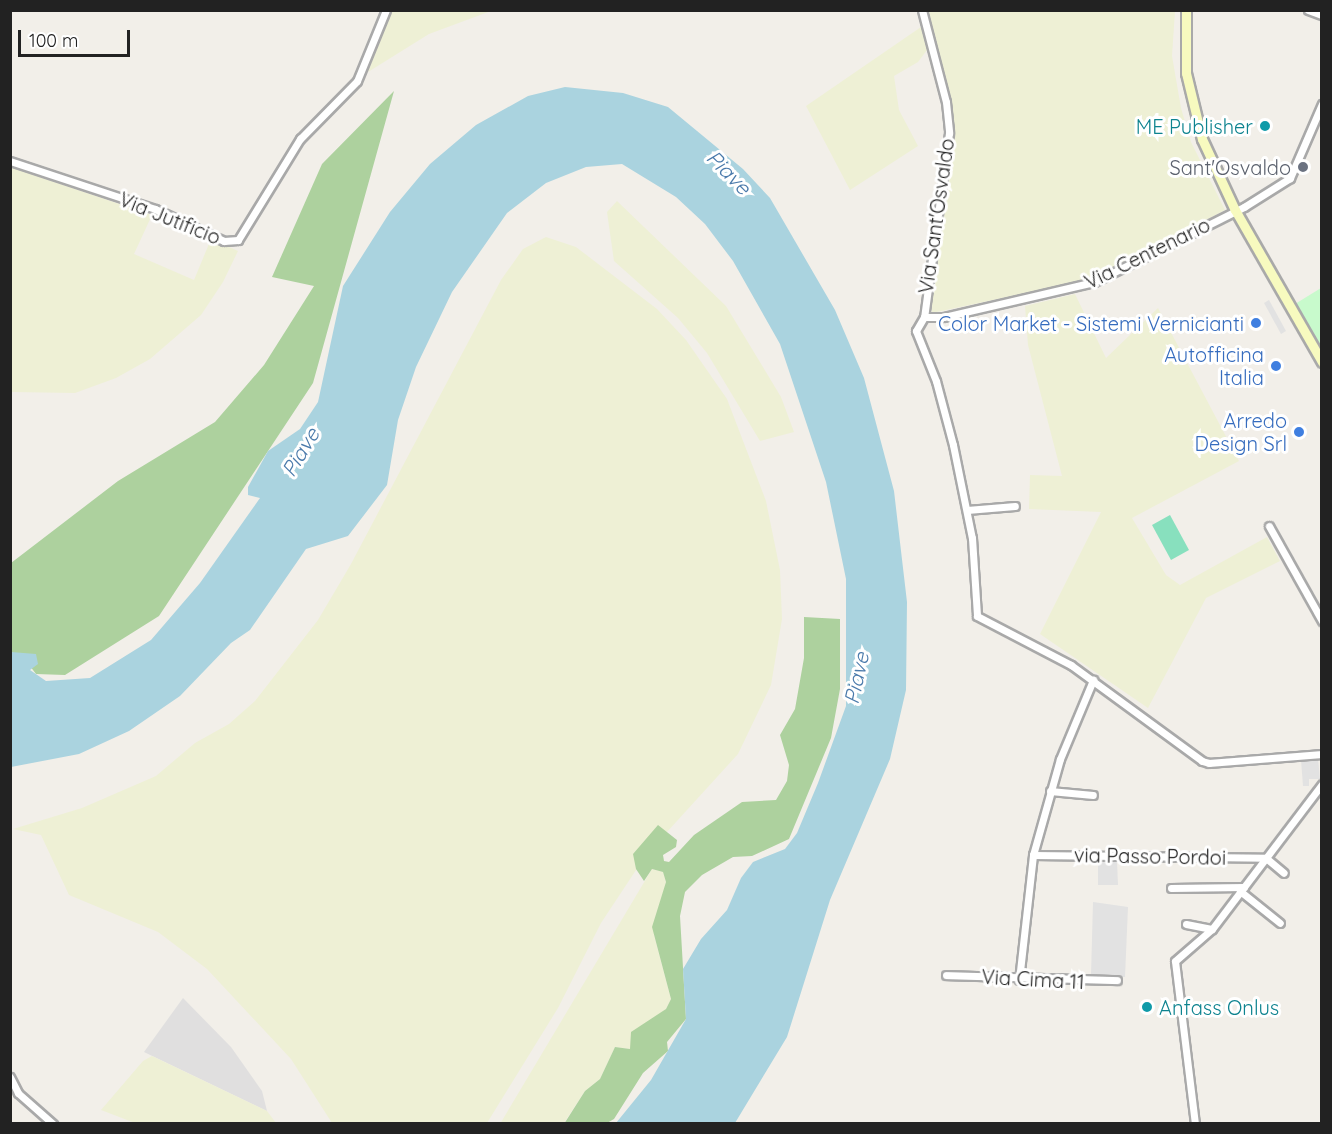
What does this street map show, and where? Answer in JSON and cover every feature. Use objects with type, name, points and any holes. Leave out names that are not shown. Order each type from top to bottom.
[{"type":"main road","points":[[1186,10],[1186,73],[1195,119],[1235,210],[1322,362]]},
{"type":"street","name":"Via Jutificio","points":[[10,161],[154,209],[224,241],[237,240],[300,139],[357,81],[386,10]]},
{"type":"street","name":"Via Sant'Osvaldo","points":[[922,10],[946,102],[949,133],[917,340],[936,381],[967,510],[977,616],[1044,648],[1093,680]]},
{"type":"street","points":[[1308,10],[1322,15]]},
{"type":"street","name":"Via Centenario","points":[[921,320],[966,312],[1094,282],[1235,210],[1290,178],[1322,104]]},
{"type":"street","points":[[967,510],[1016,506]]},
{"type":"street","points":[[1269,526],[1322,621]]},
{"type":"street","points":[[1019,980],[1033,855],[1050,791],[1093,680],[1209,763],[1322,754]]},
{"type":"street","points":[[1195,1124],[1175,961],[1212,929],[1322,784]]},
{"type":"street","points":[[1050,791],[1094,795]]},
{"type":"street","name":"via Passo Pordoi","points":[[1033,855],[1266,858]]},
{"type":"street","points":[[1266,858],[1284,873]]},
{"type":"street","points":[[1171,888],[1242,889],[1280,922]]},
{"type":"street","points":[[1186,924],[1212,929]]},
{"type":"street","name":"Via Cima 11","points":[[945,975],[1019,980],[1118,980]]},
{"type":"street","points":[[10,1077],[18,1093],[53,1124]]},
{"type":"shaded area","points":[[1269,300],[1286,331],[1281,334],[1264,303]]},
{"type":"shaded area","points":[[1318,758],[1320,779],[1309,779],[1309,786],[1303,786],[1301,760]]},
{"type":"shaded area","points":[[1098,861],[1117,861],[1118,885],[1098,885]]},
{"type":"shaded area","points":[[1093,902],[1128,907],[1125,977],[1091,975]]},
{"type":"shaded area","points":[[183,998],[231,1047],[262,1091],[267,1111],[144,1052]]},
{"type":"green space","points":[[391,10],[491,11],[429,34],[368,72]]},
{"type":"green space","points":[[926,11],[1175,11],[1172,56],[1181,108],[1191,142],[1225,210],[1092,279],[932,313],[929,298],[953,151],[954,119]]},
{"type":"green space","points":[[921,27],[927,50],[918,62],[894,76],[899,110],[918,146],[850,190],[806,106]]},
{"type":"green space","points":[[394,91],[313,383],[159,616],[65,675],[36,674],[24,658],[11,652],[11,563],[118,481],[215,422],[264,365],[314,286],[272,277],[322,164]]},
{"type":"green space","points":[[10,167],[152,215],[134,254],[194,280],[211,239],[238,251],[223,282],[201,315],[150,359],[116,378],[75,393],[11,392]]},
{"type":"green space","points":[[617,201],[726,306],[781,397],[794,432],[760,441],[707,353],[678,318],[614,261],[607,212]]},
{"type":"green space","points":[[546,237],[576,247],[657,309],[686,340],[727,399],[766,501],[780,570],[782,619],[771,685],[738,754],[646,855],[601,923],[558,1008],[487,1123],[332,1123],[291,1059],[207,969],[158,932],[69,895],[41,835],[13,829],[82,808],[156,776],[195,743],[229,724],[255,701],[318,620],[351,564],[501,280],[523,249]]},
{"type":"green space","points":[[1321,288],[1321,350],[1295,304]]},
{"type":"green space","points":[[1075,294],[1106,358],[1158,308],[1239,461],[1132,518],[1166,575],[1180,585],[1267,537],[1280,561],[1206,598],[1148,708],[1040,634],[1101,512],[1029,509],[1030,475],[1062,476],[1028,345],[1025,306]]},
{"type":"green space","points":[[1170,515],[1189,550],[1171,560],[1152,525]]},
{"type":"green space","points":[[804,617],[840,619],[840,689],[831,738],[789,839],[752,856],[733,857],[702,875],[685,892],[680,916],[686,1019],[667,1042],[668,1051],[643,1073],[614,1119],[607,1123],[564,1124],[585,1091],[600,1079],[615,1047],[630,1049],[631,1032],[666,1009],[671,999],[652,927],[666,882],[663,872],[652,869],[644,881],[636,869],[633,854],[658,825],[677,840],[676,847],[663,855],[664,861],[669,862],[694,835],[742,802],[776,800],[787,781],[789,765],[780,735],[795,709],[804,658]]},
{"type":"green space","points":[[652,869],[663,872],[666,882],[654,935],[671,999],[666,1009],[630,1049],[615,1047],[600,1079],[585,1091],[564,1123],[500,1124]]},
{"type":"green space","points":[[152,1056],[267,1111],[276,1123],[135,1123],[101,1110],[143,1061]]},
{"type":"water","name":"Piave","points":[[565,87],[623,93],[668,107],[743,169],[770,198],[835,310],[864,378],[894,491],[907,602],[906,690],[890,759],[830,900],[787,1037],[735,1123],[616,1123],[651,1080],[686,1019],[683,969],[701,939],[727,910],[741,878],[753,862],[785,849],[797,833],[846,706],[846,579],[826,482],[780,344],[733,261],[705,224],[676,197],[622,164],[586,167],[546,183],[507,213],[452,292],[416,367],[398,420],[387,485],[348,536],[306,549],[250,630],[231,643],[180,696],[129,731],[79,754],[11,767],[11,652],[36,654],[38,664],[30,670],[46,681],[90,678],[151,640],[200,583],[260,498],[248,495],[248,487],[268,451],[300,429],[318,402],[343,286],[390,212],[430,164],[476,125],[528,96]]},
{"type":"place","name":"ME Publisher","points":[[1265,126]]},
{"type":"place","name":"Sant'Osvaldo","points":[[1303,167]]},
{"type":"place","name":"Color Market - Sistemi Vernicianti","points":[[1256,323]]},
{"type":"place","name":"Autofficina Italia","points":[[1276,366]]},
{"type":"place","name":"Arredo Design Srl","points":[[1299,432]]},
{"type":"place","name":"Anfass Onlus","points":[[1147,1007]]}]
